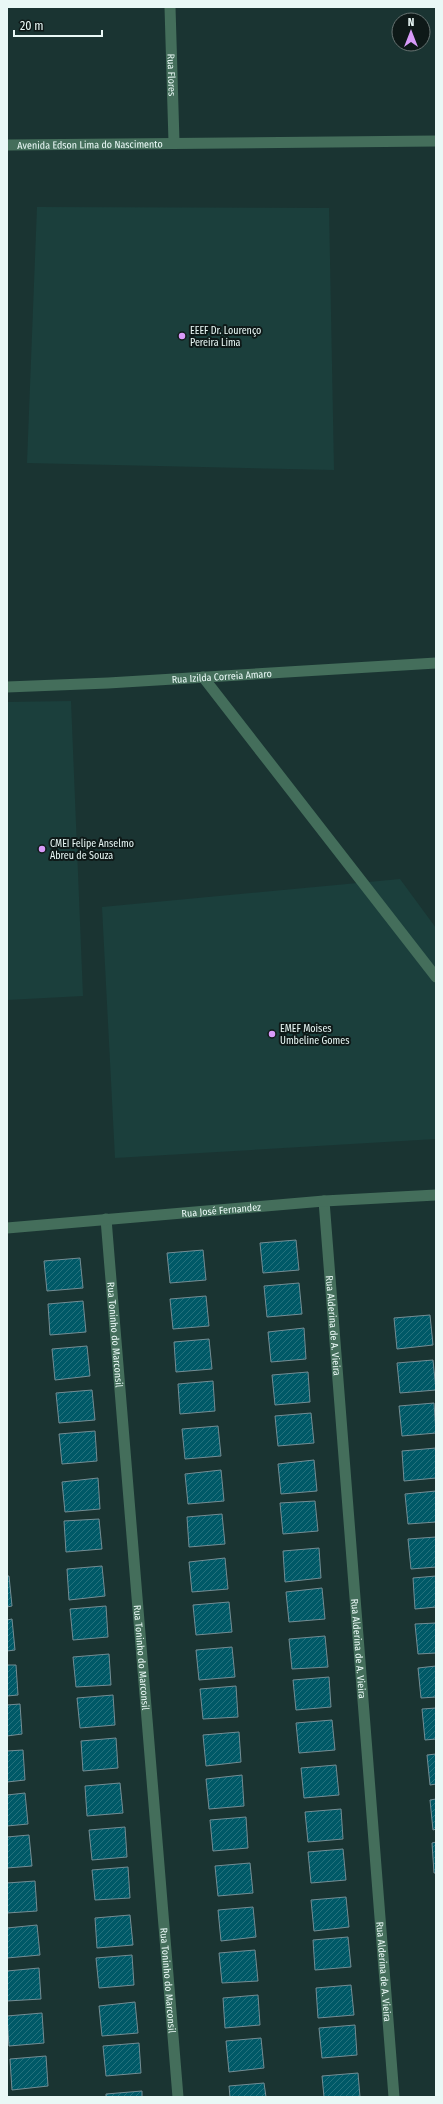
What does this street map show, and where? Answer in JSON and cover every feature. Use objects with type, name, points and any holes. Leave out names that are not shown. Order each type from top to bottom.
[{"type":"street","name":"Rua Flores","points":[[170,7],[174,142]]},
{"type":"street","name":"Avenida Edson Lima do Nascimento","points":[[7,145],[174,142],[436,141]]},
{"type":"street","name":"Rua Izilda Correia Amaro","points":[[7,687],[436,663]]},
{"type":"street","points":[[203,677],[436,977]]},
{"type":"street","name":"Rua José Fernandez","points":[[7,1228],[324,1201],[436,1195]]},
{"type":"street","name":"Rua Alderina de A. Vieira","points":[[324,1201],[394,2097]]},
{"type":"street","name":"Rua Toninho do Marconsil","points":[[106,1219],[178,2097]]},
{"type":"shaded area","name":"EEEF Dr. Lourenço Pereira Lima","points":[[37,207],[329,208],[334,470],[27,463]]},
{"type":"shaded area","name":"CMEI Felipe Anselmo Abreu de Souza","points":[[71,701],[83,996],[7,1000],[7,702]]},
{"type":"shaded area","name":"EMEF Moises Umbeline Gomes","points":[[400,879],[436,928],[436,1139],[115,1158],[102,907]]},
{"type":"building","points":[[296,1240],[299,1270],[263,1273],[260,1243]]},
{"type":"building","points":[[203,1250],[206,1280],[170,1283],[167,1253]]},
{"type":"building","points":[[80,1258],[83,1288],[47,1291],[44,1261]]},
{"type":"building","points":[[299,1283],[302,1314],[267,1317],[264,1286]]},
{"type":"building","points":[[206,1296],[209,1326],[173,1329],[170,1299]]},
{"type":"building","points":[[83,1301],[86,1332],[50,1335],[48,1304]]},
{"type":"building","points":[[430,1315],[433,1345],[397,1349],[394,1318]]},
{"type":"building","points":[[304,1328],[306,1359],[271,1362],[268,1332]]},
{"type":"building","points":[[209,1339],[212,1369],[176,1372],[174,1342]]},
{"type":"building","points":[[87,1346],[90,1376],[55,1380],[52,1349]]},
{"type":"building","points":[[433,1360],[436,1390],[400,1393],[397,1363]]},
{"type":"building","points":[[308,1372],[310,1402],[275,1405],[272,1375]]},
{"type":"building","points":[[213,1381],[215,1411],[180,1414],[178,1384]]},
{"type":"building","points":[[92,1390],[95,1420],[59,1423],[56,1393]]},
{"type":"building","points":[[434,1403],[436,1433],[402,1436],[399,1406]]},
{"type":"building","points":[[311,1413],[314,1443],[278,1446],[275,1416]]},
{"type":"building","points":[[218,1426],[221,1456],[185,1459],[182,1429]]},
{"type":"building","points":[[95,1431],[97,1461],[62,1464],[59,1434]]},
{"type":"building","points":[[436,1448],[436,1478],[404,1481],[402,1451]]},
{"type":"building","points":[[314,1460],[317,1491],[281,1494],[278,1464]]},
{"type":"building","points":[[221,1470],[224,1501],[188,1504],[185,1474]]},
{"type":"building","points":[[98,1478],[100,1509],[65,1512],[62,1482]]},
{"type":"building","points":[[436,1491],[436,1522],[408,1524],[405,1494]]},
{"type":"building","points":[[315,1501],[318,1531],[283,1534],[280,1503]]},
{"type":"building","points":[[222,1514],[225,1544],[189,1547],[187,1517]]},
{"type":"building","points":[[99,1519],[102,1549],[66,1552],[64,1521]]},
{"type":"building","points":[[436,1537],[436,1567],[411,1569],[408,1539]]},
{"type":"building","points":[[319,1548],[321,1578],[285,1582],[283,1551]]},
{"type":"building","points":[[225,1558],[228,1589],[192,1592],[189,1562]]},
{"type":"building","points":[[102,1566],[105,1596],[69,1600],[67,1569]]},
{"type":"building","points":[[7,1576],[9,1576],[12,1606],[7,1607]]},
{"type":"building","points":[[436,1576],[436,1607],[415,1609],[413,1578]]},
{"type":"building","points":[[322,1588],[325,1619],[289,1622],[286,1592]]},
{"type":"building","points":[[229,1602],[232,1632],[196,1635],[193,1605]]},
{"type":"building","points":[[106,1606],[108,1637],[73,1640],[70,1609]]},
{"type":"building","points":[[12,1619],[15,1650],[7,1651],[7,1620]]},
{"type":"building","points":[[436,1623],[436,1653],[418,1654],[415,1624]]},
{"type":"building","points":[[325,1636],[328,1667],[292,1669],[289,1639]]},
{"type":"building","points":[[232,1647],[235,1677],[199,1680],[196,1650]]},
{"type":"building","points":[[109,1654],[111,1685],[76,1687],[73,1657]]},
{"type":"building","points":[[7,1665],[16,1665],[18,1695],[7,1696]]},
{"type":"building","points":[[436,1666],[436,1697],[421,1698],[418,1668]]},
{"type":"building","points":[[329,1677],[331,1707],[296,1710],[293,1680]]},
{"type":"building","points":[[236,1686],[238,1717],[203,1719],[200,1689]]},
{"type":"building","points":[[113,1695],[115,1725],[80,1728],[77,1698]]},
{"type":"building","points":[[20,1704],[22,1734],[7,1736],[7,1705]]},
{"type":"building","points":[[436,1708],[436,1739],[425,1740],[422,1709]]},
{"type":"building","points":[[332,1720],[335,1750],[299,1753],[296,1723]]},
{"type":"building","points":[[239,1732],[241,1762],[206,1766],[203,1735]]},
{"type":"building","points":[[116,1738],[118,1768],[83,1771],[81,1741]]},
{"type":"building","points":[[23,1750],[25,1780],[7,1782],[7,1751]]},
{"type":"building","points":[[436,1754],[436,1784],[430,1785],[427,1755]]},
{"type":"building","points":[[336,1765],[339,1795],[304,1798],[301,1768]]},
{"type":"building","points":[[242,1775],[244,1806],[209,1809],[206,1779]]},
{"type":"building","points":[[120,1783],[123,1813],[87,1816],[85,1786]]},
{"type":"building","points":[[25,1793],[28,1824],[7,1826],[7,1795]]},
{"type":"building","points":[[436,1799],[436,1829],[433,1830],[430,1800]]},
{"type":"building","points":[[341,1809],[343,1839],[308,1842],[305,1812]]},
{"type":"building","points":[[246,1817],[248,1848],[213,1851],[210,1820]]},
{"type":"building","points":[[125,1827],[127,1857],[92,1860],[89,1830]]},
{"type":"building","points":[[29,1835],[32,1866],[7,1868],[7,1837]]},
{"type":"building","points":[[436,1842],[436,1873],[434,1873],[432,1843]]},
{"type":"building","points":[[343,1849],[346,1880],[311,1883],[308,1852]]},
{"type":"building","points":[[250,1863],[253,1893],[218,1896],[215,1866]]},
{"type":"building","points":[[128,1867],[130,1898],[95,1900],[92,1870]]},
{"type":"building","points":[[35,1881],[37,1911],[7,1913],[7,1883]]},
{"type":"building","points":[[346,1897],[349,1927],[314,1931],[311,1900]]},
{"type":"building","points":[[253,1907],[256,1937],[221,1941],[218,1910]]},
{"type":"building","points":[[130,1915],[133,1945],[97,1948],[95,1918]]},
{"type":"building","points":[[37,1925],[40,1955],[7,1958],[7,1928]]},
{"type":"building","points":[[348,1937],[351,1967],[315,1970],[313,1940]]},
{"type":"building","points":[[255,1950],[258,1981],[222,1983],[219,1953]]},
{"type":"building","points":[[132,1955],[134,1985],[99,1988],[96,1958]]},
{"type":"building","points":[[39,1968],[41,1999],[7,2001],[7,1971]]},
{"type":"building","points":[[351,1985],[354,2015],[318,2018],[316,1988]]},
{"type":"building","points":[[258,1995],[260,2025],[225,2028],[223,1998]]},
{"type":"building","points":[[135,2002],[138,2033],[102,2036],[99,2006]]},
{"type":"building","points":[[42,2013],[44,2043],[9,2046],[7,2016]]},
{"type":"building","points":[[355,2025],[357,2055],[322,2058],[319,2028]]},
{"type":"building","points":[[261,2038],[264,2068],[229,2072],[226,2041]]},
{"type":"building","points":[[139,2043],[141,2073],[106,2076],[103,2046]]},
{"type":"building","points":[[46,2056],[48,2086],[12,2090],[10,2059]]},
{"type":"building","points":[[358,2073],[360,2097],[324,2097],[322,2076]]},
{"type":"building","points":[[264,2083],[266,2097],[230,2097],[229,2086]]},
{"type":"building","points":[[142,2091],[142,2097],[106,2097],[106,2094]]},
{"type":"place","name":"EEEF Dr. Lourenço Pereira Lima","points":[[182,336]]},
{"type":"place","name":"CMEI Felipe Anselmo Abreu de Souza","points":[[42,849]]},
{"type":"place","name":"EMEF Moises Umbeline Gomes","points":[[272,1034]]}]
